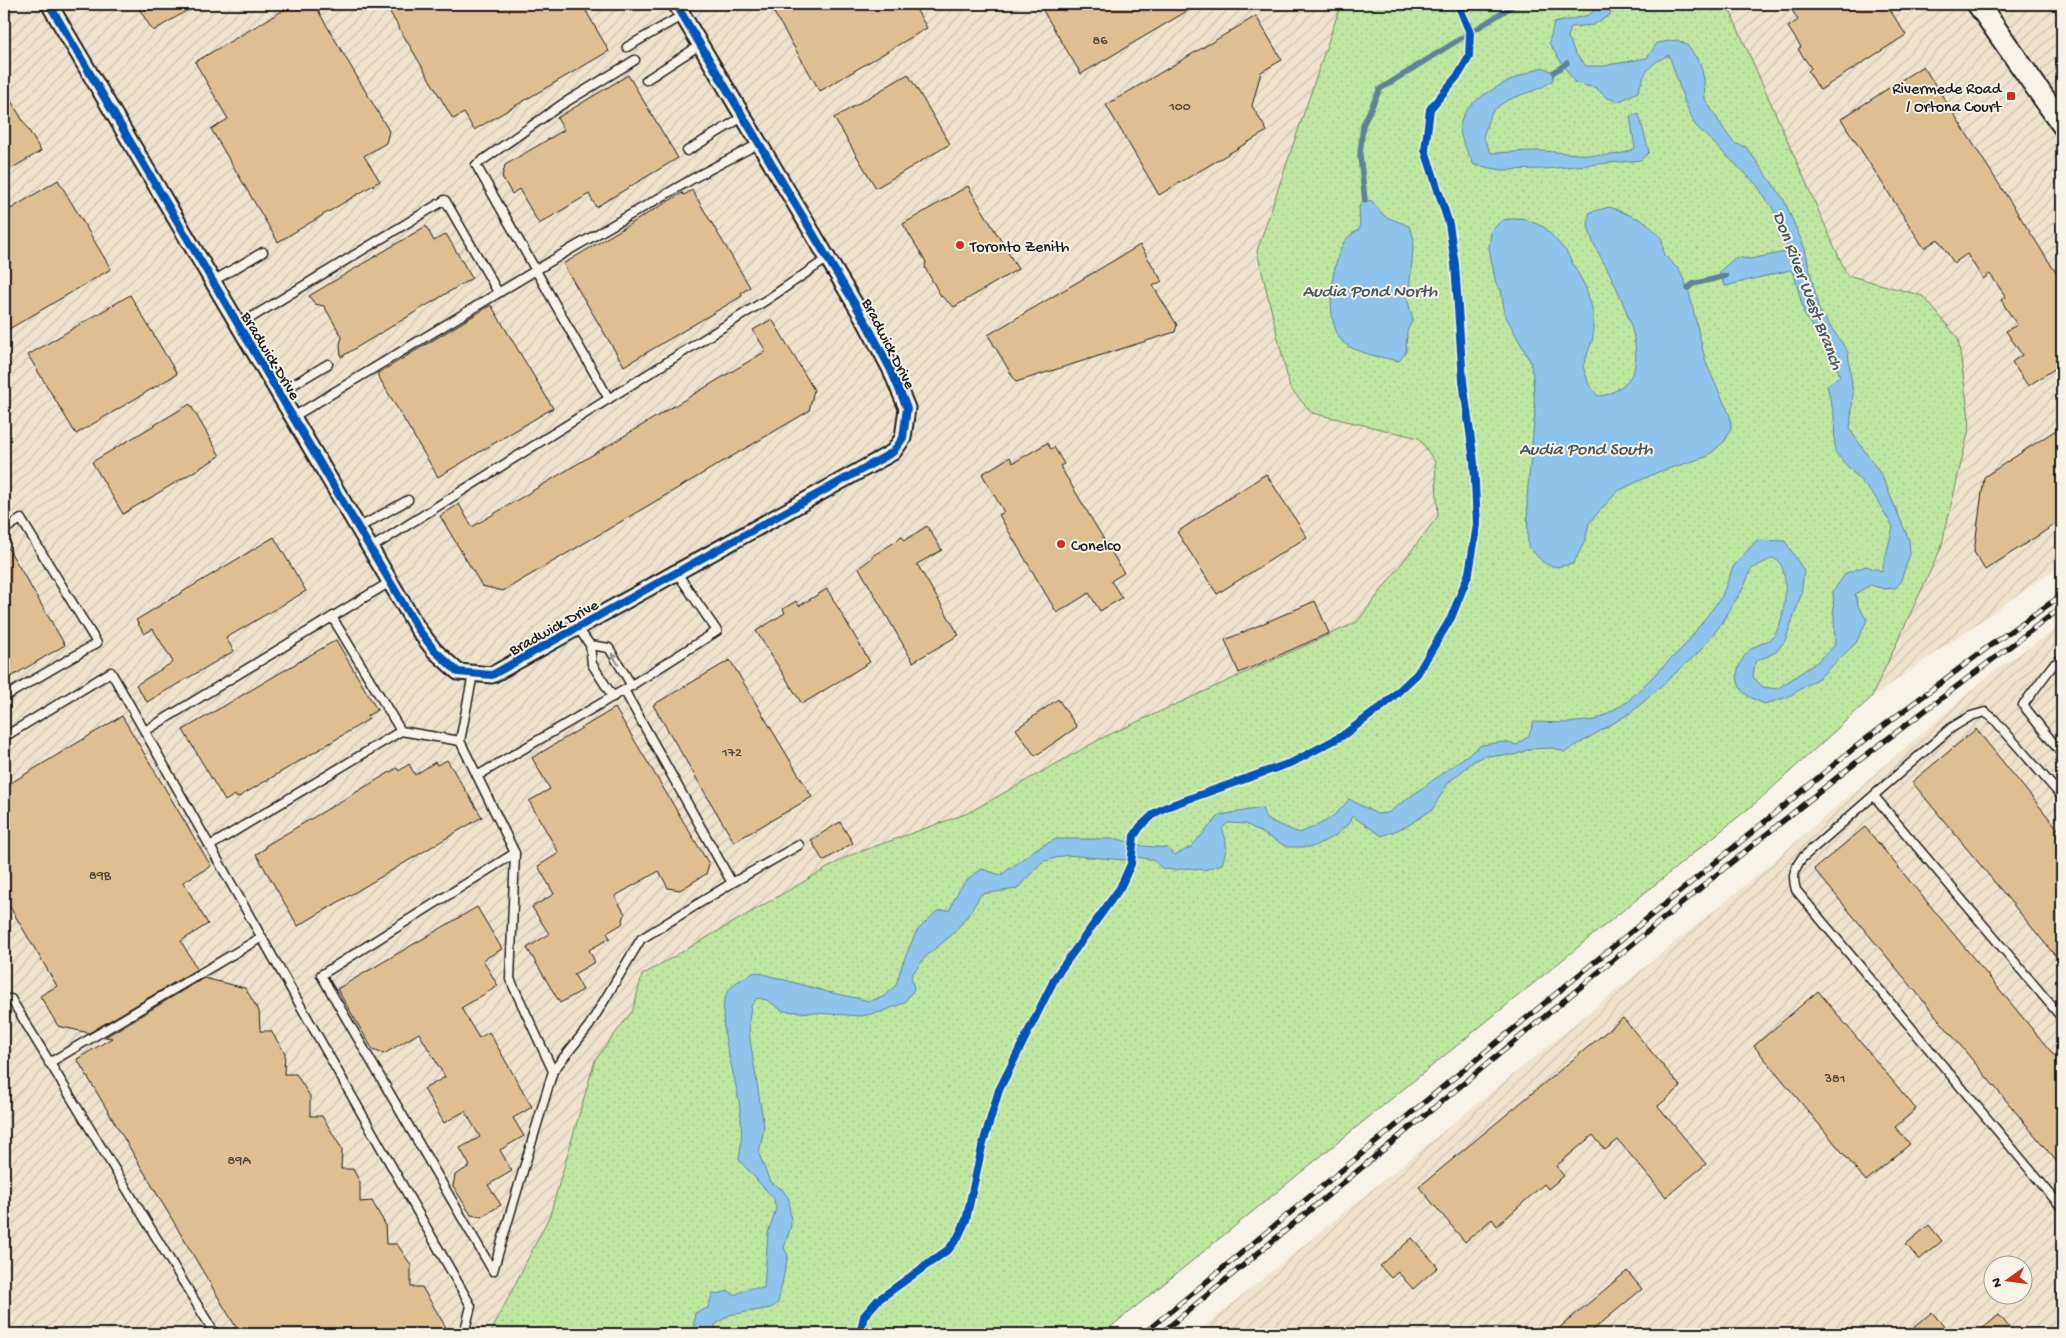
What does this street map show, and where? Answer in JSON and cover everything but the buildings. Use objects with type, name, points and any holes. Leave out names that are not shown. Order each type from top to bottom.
[{"type":"street","name":"Bradwick Drive","points":[[49,4],[418,628],[434,650],[458,672],[492,675],[892,452],[903,438],[907,408],[865,321],[679,9]]},
{"type":"street","points":[[1978,4],[2062,124]]},
{"type":"lane","points":[[627,48],[679,9]]},
{"type":"lane","points":[[646,80],[700,45]]},
{"type":"lane","points":[[610,399],[476,165],[561,105],[635,60]]},
{"type":"lane","points":[[687,151],[744,116]]},
{"type":"lane","points":[[293,417],[498,292],[701,174],[760,144]]},
{"type":"lane","points":[[239,325],[445,200],[498,292]]},
{"type":"lane","points":[[213,281],[263,252]]},
{"type":"lane","points":[[370,548],[610,399],[828,258]]},
{"type":"lane","points":[[279,393],[328,364]]},
{"type":"lane","points":[[358,528],[408,500]]},
{"type":"lane","points":[[4,530],[21,519],[97,643],[4,697]]},
{"type":"lane","points":[[478,776],[628,688],[717,631],[676,574]]},
{"type":"lane","points":[[145,731],[390,582]]},
{"type":"lane","points":[[332,617],[401,731]]},
{"type":"lane","points":[[578,628],[590,646],[592,664],[613,697]]},
{"type":"lane","points":[[590,646],[608,648],[732,883]]},
{"type":"lane","points":[[2062,659],[2053,665],[2023,705],[2062,754]]},
{"type":"lane","points":[[4,737],[111,672],[471,1306],[464,1334]]},
{"type":"lane","points":[[473,674],[460,741],[515,853],[510,979],[553,1071]]},
{"type":"lane","points":[[2062,797],[1994,719],[1985,712],[1971,716],[1951,728],[1802,858],[1795,868],[1793,878],[1796,890],[2062,1208]]},
{"type":"lane","points":[[210,846],[401,731],[460,741]]},
{"type":"lane","points":[[1874,796],[2062,1018]]},
{"type":"lane","points":[[515,853],[321,975],[493,1271],[553,1071],[589,1026],[641,939],[798,845]]},
{"type":"lane","points":[[49,1062],[262,937]]},
{"type":"lane","points":[[4,1000],[11,999],[215,1334]]},
{"type":"shaded area","points":[[4,4],[1341,4],[1257,251],[1312,413],[1419,438],[1435,462],[1438,516],[1357,622],[1104,737],[968,813],[848,856],[642,975],[633,1010],[595,1060],[550,1215],[490,1334],[4,1334]]},
{"type":"shaded area","points":[[1727,4],[2062,4],[2062,564],[1871,698],[1941,548],[1970,425],[1923,296],[1847,275]]},
{"type":"shaded area","points":[[2062,625],[2062,1334],[1195,1334],[1749,882],[1994,671]]},
{"type":"green space","points":[[1341,4],[1727,4],[1847,275],[1923,296],[1958,338],[1970,425],[1941,548],[1871,698],[1759,800],[1102,1334],[490,1334],[550,1215],[595,1060],[633,1010],[642,975],[848,856],[968,813],[1104,737],[1357,622],[1438,516],[1435,462],[1419,438],[1312,413],[1290,388],[1257,251]]},
{"type":"water","name":"Don River West Branch","points":[[1600,4],[1611,4],[1610,15],[1593,25],[1571,27],[1568,37],[1575,53],[1586,66],[1603,66],[1647,58],[1657,43],[1677,40],[1687,45],[1700,63],[1704,79],[1705,99],[1725,131],[1734,143],[1746,147],[1783,198],[1805,249],[1819,310],[1848,352],[1853,394],[1850,430],[1882,476],[1909,540],[1910,554],[1900,583],[1895,588],[1885,589],[1870,585],[1855,594],[1858,606],[1867,620],[1856,643],[1820,677],[1788,697],[1764,704],[1747,695],[1742,690],[1737,678],[1742,659],[1753,647],[1772,638],[1780,624],[1784,603],[1785,581],[1784,572],[1780,564],[1773,558],[1751,569],[1744,587],[1719,627],[1699,652],[1632,712],[1565,752],[1553,748],[1530,749],[1514,755],[1485,756],[1474,761],[1448,783],[1432,810],[1407,826],[1382,836],[1352,816],[1349,823],[1335,836],[1312,847],[1287,847],[1246,824],[1228,823],[1222,828],[1226,846],[1222,864],[1204,870],[1189,868],[1163,869],[1153,860],[1138,857],[1124,860],[1066,855],[1042,862],[1017,889],[981,894],[971,911],[953,934],[926,956],[911,976],[914,989],[904,1003],[881,1012],[862,1016],[783,1011],[767,1000],[757,998],[751,1006],[749,1021],[750,1040],[764,1127],[759,1154],[770,1182],[782,1189],[789,1199],[791,1226],[784,1248],[788,1255],[778,1303],[771,1308],[729,1315],[715,1325],[717,1334],[693,1334],[695,1313],[708,1308],[712,1295],[729,1291],[734,1295],[749,1288],[764,1288],[768,1233],[776,1209],[774,1199],[739,1160],[740,1108],[726,1043],[723,1017],[728,991],[743,978],[756,972],[828,992],[870,1001],[883,997],[896,985],[916,932],[937,911],[950,910],[958,891],[970,877],[982,869],[1001,875],[1036,849],[1056,839],[1118,839],[1143,846],[1167,848],[1175,855],[1191,847],[1220,815],[1262,808],[1266,819],[1299,833],[1327,820],[1339,811],[1349,799],[1377,814],[1388,813],[1481,745],[1504,742],[1517,745],[1529,735],[1534,722],[1567,723],[1596,720],[1627,702],[1686,644],[1722,596],[1733,567],[1757,540],[1785,541],[1804,571],[1801,595],[1785,641],[1776,652],[1755,662],[1753,677],[1763,687],[1777,689],[1817,662],[1835,645],[1833,591],[1846,573],[1866,566],[1882,571],[1893,527],[1875,497],[1835,452],[1834,415],[1827,385],[1840,376],[1832,355],[1805,316],[1794,274],[1790,270],[1725,286],[1719,272],[1736,257],[1750,259],[1786,252],[1787,243],[1775,212],[1756,184],[1695,125],[1684,100],[1669,55],[1648,69],[1638,92],[1618,102],[1606,97],[1596,88],[1575,83],[1549,43],[1554,23],[1589,15]]},
{"type":"water","points":[[1542,67],[1554,72],[1553,80],[1538,89],[1507,101],[1491,113],[1483,137],[1491,153],[1545,151],[1586,155],[1614,155],[1635,148],[1630,116],[1639,114],[1649,152],[1641,160],[1544,169],[1502,170],[1474,165],[1461,134],[1462,118],[1479,98],[1505,83]]},
{"type":"water","name":"Audia Pond North","points":[[1366,200],[1372,201],[1384,216],[1409,226],[1414,239],[1408,302],[1413,319],[1407,331],[1406,352],[1399,361],[1370,355],[1349,347],[1337,334],[1333,322],[1331,293],[1336,263],[1345,241],[1360,229],[1359,208],[1361,202]]},
{"type":"water","name":"Audia Pond South","points":[[1610,207],[1646,222],[1662,239],[1664,255],[1679,270],[1688,288],[1706,363],[1730,416],[1731,428],[1725,441],[1706,457],[1658,472],[1618,491],[1589,523],[1585,541],[1573,564],[1551,566],[1543,562],[1528,546],[1527,497],[1535,412],[1533,376],[1530,361],[1505,315],[1501,290],[1496,284],[1489,248],[1491,231],[1502,220],[1522,218],[1544,227],[1566,251],[1586,288],[1593,311],[1593,338],[1583,366],[1589,385],[1598,396],[1605,395],[1614,392],[1622,386],[1631,376],[1635,362],[1635,347],[1627,314],[1609,272],[1597,251],[1589,227],[1588,219],[1590,212]]},
{"type":"waterway","points":[[1365,201],[1360,155],[1363,125],[1380,89],[1516,4]]},
{"type":"waterway","points":[[1554,72],[1567,63]]},
{"type":"waterway","points":[[1688,288],[1693,284],[1726,276]]},
{"type":"railway","points":[[1143,1334],[1853,749],[1988,647],[2062,595]]},
{"type":"railway","points":[[1160,1334],[1738,857],[1849,768],[2062,607]]},
{"type":"cycle path","points":[[49,4],[418,629],[434,650],[458,672],[492,675],[893,452],[903,438],[907,408],[890,368],[865,321],[676,4]]},
{"type":"cycle path","points":[[860,1334],[864,1316],[878,1300],[949,1249],[958,1237],[966,1220],[982,1147],[999,1090],[1056,976],[1120,888],[1131,864],[1134,836],[1140,827],[1155,813],[1166,807],[1293,762],[1342,736],[1384,705],[1417,674],[1451,618],[1469,573],[1477,525],[1474,462],[1463,381],[1455,264],[1449,224],[1425,150],[1430,109],[1459,74],[1469,57],[1470,33],[1458,4]]},
{"type":"place","name":"Rivermede Road / Ortona Court","points":[[2011,96]]},
{"type":"place","name":"Toronto Zenith","points":[[960,245]]},
{"type":"place","name":"Conelco","points":[[1061,544]]}]
